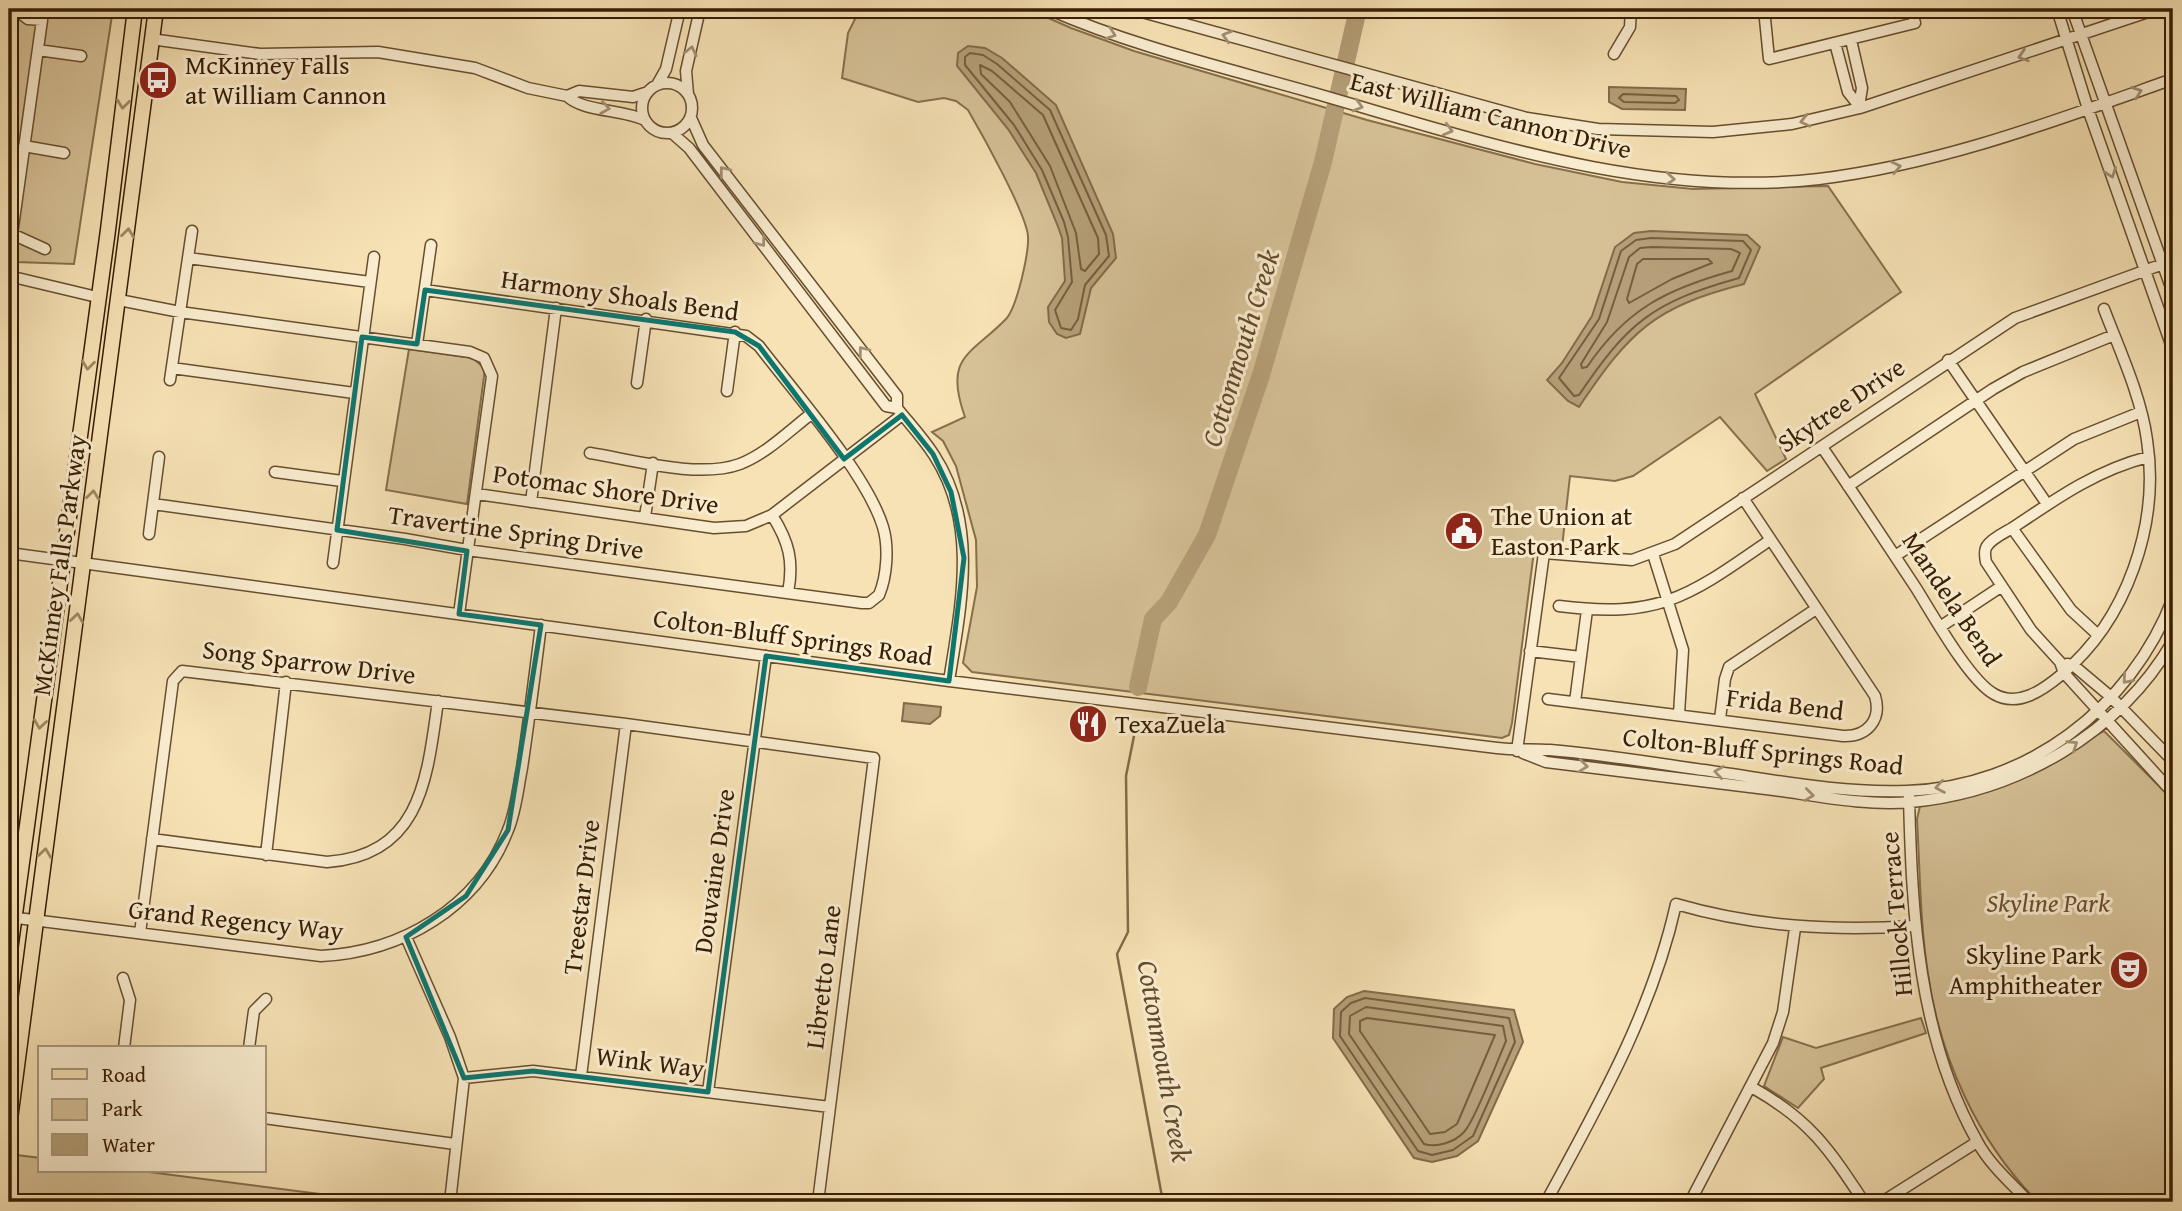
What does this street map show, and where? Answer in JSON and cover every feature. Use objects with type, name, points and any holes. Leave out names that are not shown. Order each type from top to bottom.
[{"type":"main road","name":"McKinney Falls Parkway","points":[[9,958],[11,918],[63,559],[135,9]]},
{"type":"main road","name":"McKinney Falls Parkway","points":[[9,1127],[156,9]]},
{"type":"main road","points":[[97,298],[119,300]]},
{"type":"street","points":[[15,9],[28,19],[43,14],[10,232],[45,249]]},
{"type":"street","points":[[645,120],[642,107],[666,69],[680,9]]},
{"type":"street","points":[[151,39],[260,54],[379,52],[475,68],[528,88],[567,96],[575,104],[625,111],[645,120],[655,130],[672,133],[681,130],[691,118],[693,108],[688,94],[686,72],[700,9]]},
{"type":"street","name":"East William Cannon Drive","points":[[1048,9],[1116,36],[1382,113],[1605,170],[1676,179],[1747,182],[1817,179],[1899,166],[1971,148],[2173,79]]},
{"type":"street","name":"East William Cannon Drive","points":[[1131,9],[1527,118],[1598,129],[1713,132],[1792,124],[1860,108],[2157,9]]},
{"type":"street","points":[[1615,54],[1630,27],[1631,9]]},
{"type":"street","points":[[1764,9],[1769,59],[1915,23],[1910,9]]},
{"type":"street","points":[[2056,9],[2088,109],[2173,350]]},
{"type":"street","points":[[2072,9],[2173,293]]},
{"type":"street","points":[[1835,43],[1848,92],[1859,106],[1862,88],[1850,40]]},
{"type":"street","points":[[38,50],[81,56]]},
{"type":"street","points":[[567,96],[579,91],[633,97],[653,89],[677,85],[688,94]]},
{"type":"street","points":[[691,118],[703,145],[897,396],[900,411],[933,454],[943,472],[962,539],[963,587],[949,681]]},
{"type":"street","points":[[672,133],[689,148],[886,406],[900,411]]},
{"type":"street","points":[[24,145],[64,153]]},
{"type":"street","points":[[170,380],[192,231]]},
{"type":"street","points":[[417,344],[431,245]]},
{"type":"street","points":[[333,563],[374,257]]},
{"type":"street","points":[[188,258],[370,282]]},
{"type":"street","name":"Skytree Drive","points":[[1530,651],[1544,553],[1610,561],[1653,555],[1675,544],[1948,360],[2015,318],[2163,264]]},
{"type":"street","points":[[9,276],[97,298]]},
{"type":"street","name":"Harmony Shoals Bend","points":[[425,290],[735,332],[759,345],[844,459],[879,515],[884,530],[886,563],[881,590],[873,601]]},
{"type":"street","points":[[119,300],[180,312],[479,355],[491,370],[477,494],[459,614]]},
{"type":"street","points":[[531,502],[556,308]]},
{"type":"street","name":"Mandela Bend","points":[[1822,447],[1940,627],[1983,685],[1996,696],[2026,697],[2066,667],[2112,617],[2135,566],[2146,523],[2148,457],[2141,412],[2104,309]]},
{"type":"street","points":[[637,383],[646,320]]},
{"type":"street","points":[[727,391],[735,332]]},
{"type":"street","points":[[1848,486],[2023,372],[2114,335]]},
{"type":"street","points":[[1948,360],[2047,504]]},
{"type":"street","points":[[172,368],[354,393]]},
{"type":"street","name":"Potomac Shore Drive","points":[[477,494],[728,528],[755,523],[772,514],[844,459],[900,411]]},
{"type":"street","points":[[1895,556],[2074,439],[2141,412]]},
{"type":"street","points":[[590,453],[708,469],[740,464],[811,414]]},
{"type":"street","points":[[149,534],[159,457]]},
{"type":"street","points":[[2148,457],[2101,472],[2047,504],[1987,546],[1985,558],[2031,630],[2066,667],[2107,721],[2173,793]]},
{"type":"street","points":[[645,517],[653,463]]},
{"type":"street","points":[[275,472],[342,481]]},
{"type":"street","name":"Frida Bend","points":[[1548,699],[1852,736],[1873,724],[1878,709],[1875,696],[1743,498]]},
{"type":"street","name":"Travertine Spring Drive","points":[[153,504],[467,550],[862,603],[873,601]]},
{"type":"street","points":[[772,514],[789,545],[791,567],[788,593]]},
{"type":"street","points":[[2012,528],[2071,610],[2098,635]]},
{"type":"street","points":[[1559,606],[1619,611],[1668,601],[1706,583],[1770,540]]},
{"type":"street","name":"Colton-Bluff Springs Road","points":[[9,553],[949,681],[1517,751],[1546,762],[1830,797],[1909,797],[1985,788],[2027,772],[2107,721],[2147,681],[2173,641]]},
{"type":"street","points":[[1653,555],[1683,650],[1679,715]]},
{"type":"street","points":[[1940,627],[2002,586]]},
{"type":"street","name":"Colton-Bluff Springs Road","points":[[1909,797],[1971,781],[2021,763],[2070,734],[2111,697],[2143,661],[2173,598]]},
{"type":"street","points":[[1720,719],[1729,667],[1816,609]]},
{"type":"street","points":[[1576,702],[1587,610]]},
{"type":"street","name":"Grand Regency Way","points":[[35,921],[321,956],[355,954],[406,937],[450,910],[466,896],[492,861],[508,830],[516,800],[541,625]]},
{"type":"street","points":[[1517,751],[1530,651],[1581,657]]},
{"type":"street","name":"Douvaine Drive","points":[[708,1092],[766,656]]},
{"type":"street","points":[[2066,667],[2111,697],[2173,761]]},
{"type":"street","name":"Song Sparrow Drive","points":[[140,933],[173,681],[177,674],[188,669],[874,758]]},
{"type":"street","points":[[266,855],[286,682]]},
{"type":"street","points":[[152,839],[266,855],[342,861],[369,851],[401,829],[424,791],[438,701]]},
{"type":"street","name":"Treestar Drive","points":[[581,1076],[626,724]]},
{"type":"street","name":"Libretto Lane","points":[[818,1202],[874,758]]},
{"type":"street","name":"Hillock Terrace","points":[[1909,797],[1915,926],[1920,978],[1928,1010],[1944,1063],[1977,1142],[2029,1202]]},
{"type":"street","points":[[1546,1202],[1619,1066],[1645,1007],[1660,965],[1676,904],[1794,928],[1840,930],[1915,926]]},
{"type":"street","points":[[11,918],[35,921]]},
{"type":"street","points":[[1690,1202],[1753,1088],[1773,1043],[1783,1012],[1794,928]]},
{"type":"street","points":[[406,937],[450,1037],[464,1078],[450,1202]]},
{"type":"street","points":[[123,978],[130,1000],[124,1046]]},
{"type":"street","points":[[249,1046],[254,1011],[266,999]]},
{"type":"street","name":"Wink Way","points":[[464,1078],[533,1071],[830,1107]]},
{"type":"street","points":[[1753,1088],[1788,1108],[1804,1122],[1822,1141],[1864,1202]]},
{"type":"street","points":[[266,1118],[455,1144]]},
{"type":"street","points":[[1882,1202],[1977,1142]]},
{"type":"highlighted area","points":[[425,290],[735,332],[759,346],[844,459],[902,415],[933,454],[951,492],[964,558],[949,681],[766,656],[708,1092],[533,1071],[464,1078],[406,937],[466,896],[508,830],[541,625],[459,614],[467,551],[337,530],[362,337],[417,344]]},
{"type":"green space","points":[[9,9],[113,9],[74,264],[16,262],[9,255]]},
{"type":"green space","points":[[860,9],[1028,9],[1134,51],[1367,120],[1535,164],[1622,182],[1693,189],[1828,186],[1901,292],[1755,394],[1786,459],[1767,471],[1720,417],[1633,476],[1615,481],[1570,476],[1562,547],[1535,543],[1512,723],[1509,735],[1502,738],[972,672],[963,663],[977,587],[976,540],[956,466],[943,441],[932,432],[965,417],[957,381],[959,369],[972,350],[1010,313],[1027,254],[1028,236],[1012,192],[968,110],[956,101],[944,98],[918,102],[842,78],[848,33]]},
{"type":"green space","points":[[409,349],[473,358],[485,369],[467,504],[386,490]]},
{"type":"green space","name":"Skyline Park","points":[[2104,731],[2173,800],[2173,1202],[2038,1202],[1997,1153],[1965,1097],[1942,1037],[1928,974],[1923,936],[1917,819],[1920,806],[1957,799]]},
{"type":"green space","points":[[1921,1018],[1926,1033],[1821,1068],[1824,1079],[1798,1108],[1764,1086],[1783,1037],[1816,1048]]},
{"type":"green space","points":[[17,1155],[38,1158],[38,1172],[149,1172],[382,1202],[11,1202]]},
{"type":"water","points":[[968,46],[985,48],[1002,58],[1056,105],[1113,234],[1116,258],[1091,288],[1080,334],[1066,338],[1057,334],[1049,322],[1048,307],[1065,281],[1062,238],[1036,173],[1008,129],[957,66],[958,53]]},
{"type":"water","points":[[1609,87],[1686,89],[1685,110],[1622,109],[1609,102]]},
{"type":"water","points":[[1651,231],[1747,235],[1760,247],[1744,284],[1687,302],[1647,326],[1614,359],[1579,407],[1568,401],[1547,380],[1562,363],[1592,316],[1615,247],[1634,233]]},
{"type":"water","points":[[904,703],[941,707],[940,716],[930,724],[902,721]]},
{"type":"water","points":[[1364,991],[1514,1010],[1523,1042],[1478,1141],[1457,1156],[1432,1162],[1414,1158],[1333,1038],[1334,1009],[1347,997]]},
{"type":"waterway","name":"Cottonmouth Creek","points":[[1138,687],[1153,619],[1169,602],[1207,535],[1261,375],[1323,162],[1358,9]]},
{"type":"waterway","name":"Cottonmouth Creek","points":[[1137,721],[1126,776],[1128,932],[1117,954],[1163,1202]]},
{"type":"place","name":"McKinney Falls at William Cannon","points":[[158,80]]},
{"type":"place","name":"The Union at Easton Park","points":[[1464,531]]},
{"type":"place","name":"TexaZuela","points":[[1088,724]]},
{"type":"place","name":"Skyline Park Amphitheater","points":[[2129,970]]}]
